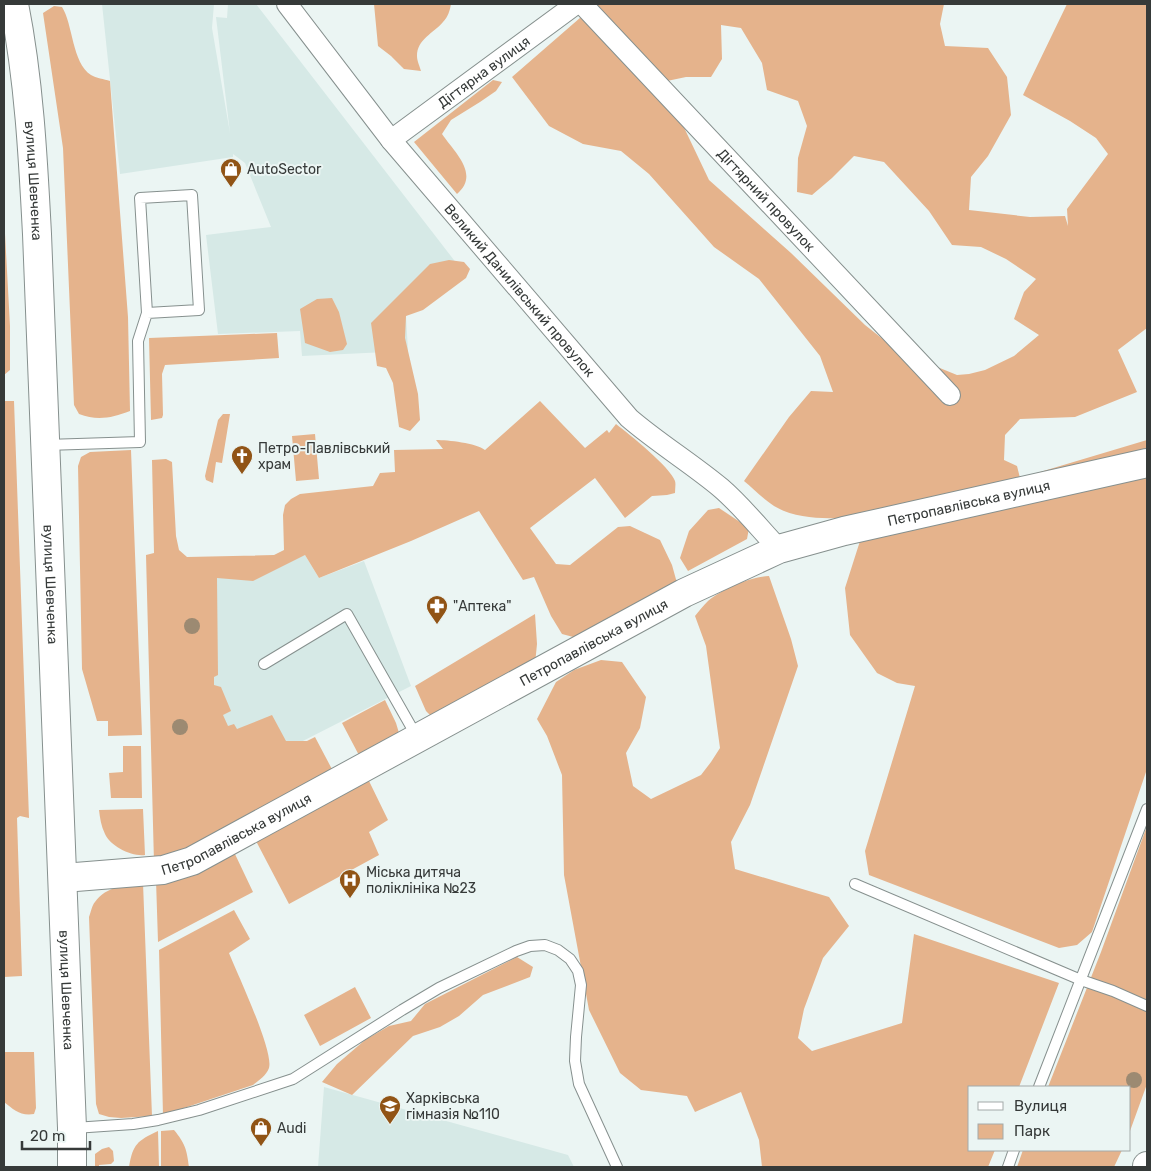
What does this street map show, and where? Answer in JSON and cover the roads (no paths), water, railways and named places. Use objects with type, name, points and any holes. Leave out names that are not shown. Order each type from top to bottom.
[{"type":"street","name":"Великий Данилівський провулок","points":[[287,4],[391,140],[629,418],[654,440],[689,462],[723,490],[779,549]]},
{"type":"street","name":"Дігтярна вулиця","points":[[391,140],[576,4]]},
{"type":"street","name":"Дігтярний провулок","points":[[582,4],[950,395]]},
{"type":"street","name":"вулиця Шевченка","points":[[17,5],[16,36],[31,129],[37,234],[63,878],[72,1167]]},
{"type":"street","name":"Петропавлівська вулиця","points":[[63,878],[163,870],[192,861],[684,593],[779,549],[844,531],[1147,463]]},
{"type":"lane","points":[[46,445],[140,442],[138,341],[147,313],[140,198],[192,195],[199,310],[147,313]]},
{"type":"lane","points":[[264,664],[347,614],[417,738]]},
{"type":"lane","points":[[1039,1086],[1147,809]]},
{"type":"lane","points":[[855,884],[1147,1006]]},
{"type":"lane","points":[[72,1128],[133,1124],[158,1120],[199,1110],[293,1080],[439,988],[516,950],[544,945],[558,950],[570,959],[578,971],[581,985],[575,1061],[579,1084],[617,1167]]},
{"type":"lane","points":[[1008,1167],[1014,1151]]},
{"type":"place","name":"AutoSector","points":[[231,188]]},
{"type":"place","name":"Петро-Павлівський храм","points":[[242,475]]},
{"type":"place","name":"\"Аптека\"","points":[[437,625]]},
{"type":"place","name":"Міська дитяча поліклініка №23","points":[[350,899]]},
{"type":"place","name":"Харківська гімназія №110","points":[[390,1125]]},
{"type":"place","name":"Audi","points":[[261,1147]]}]
